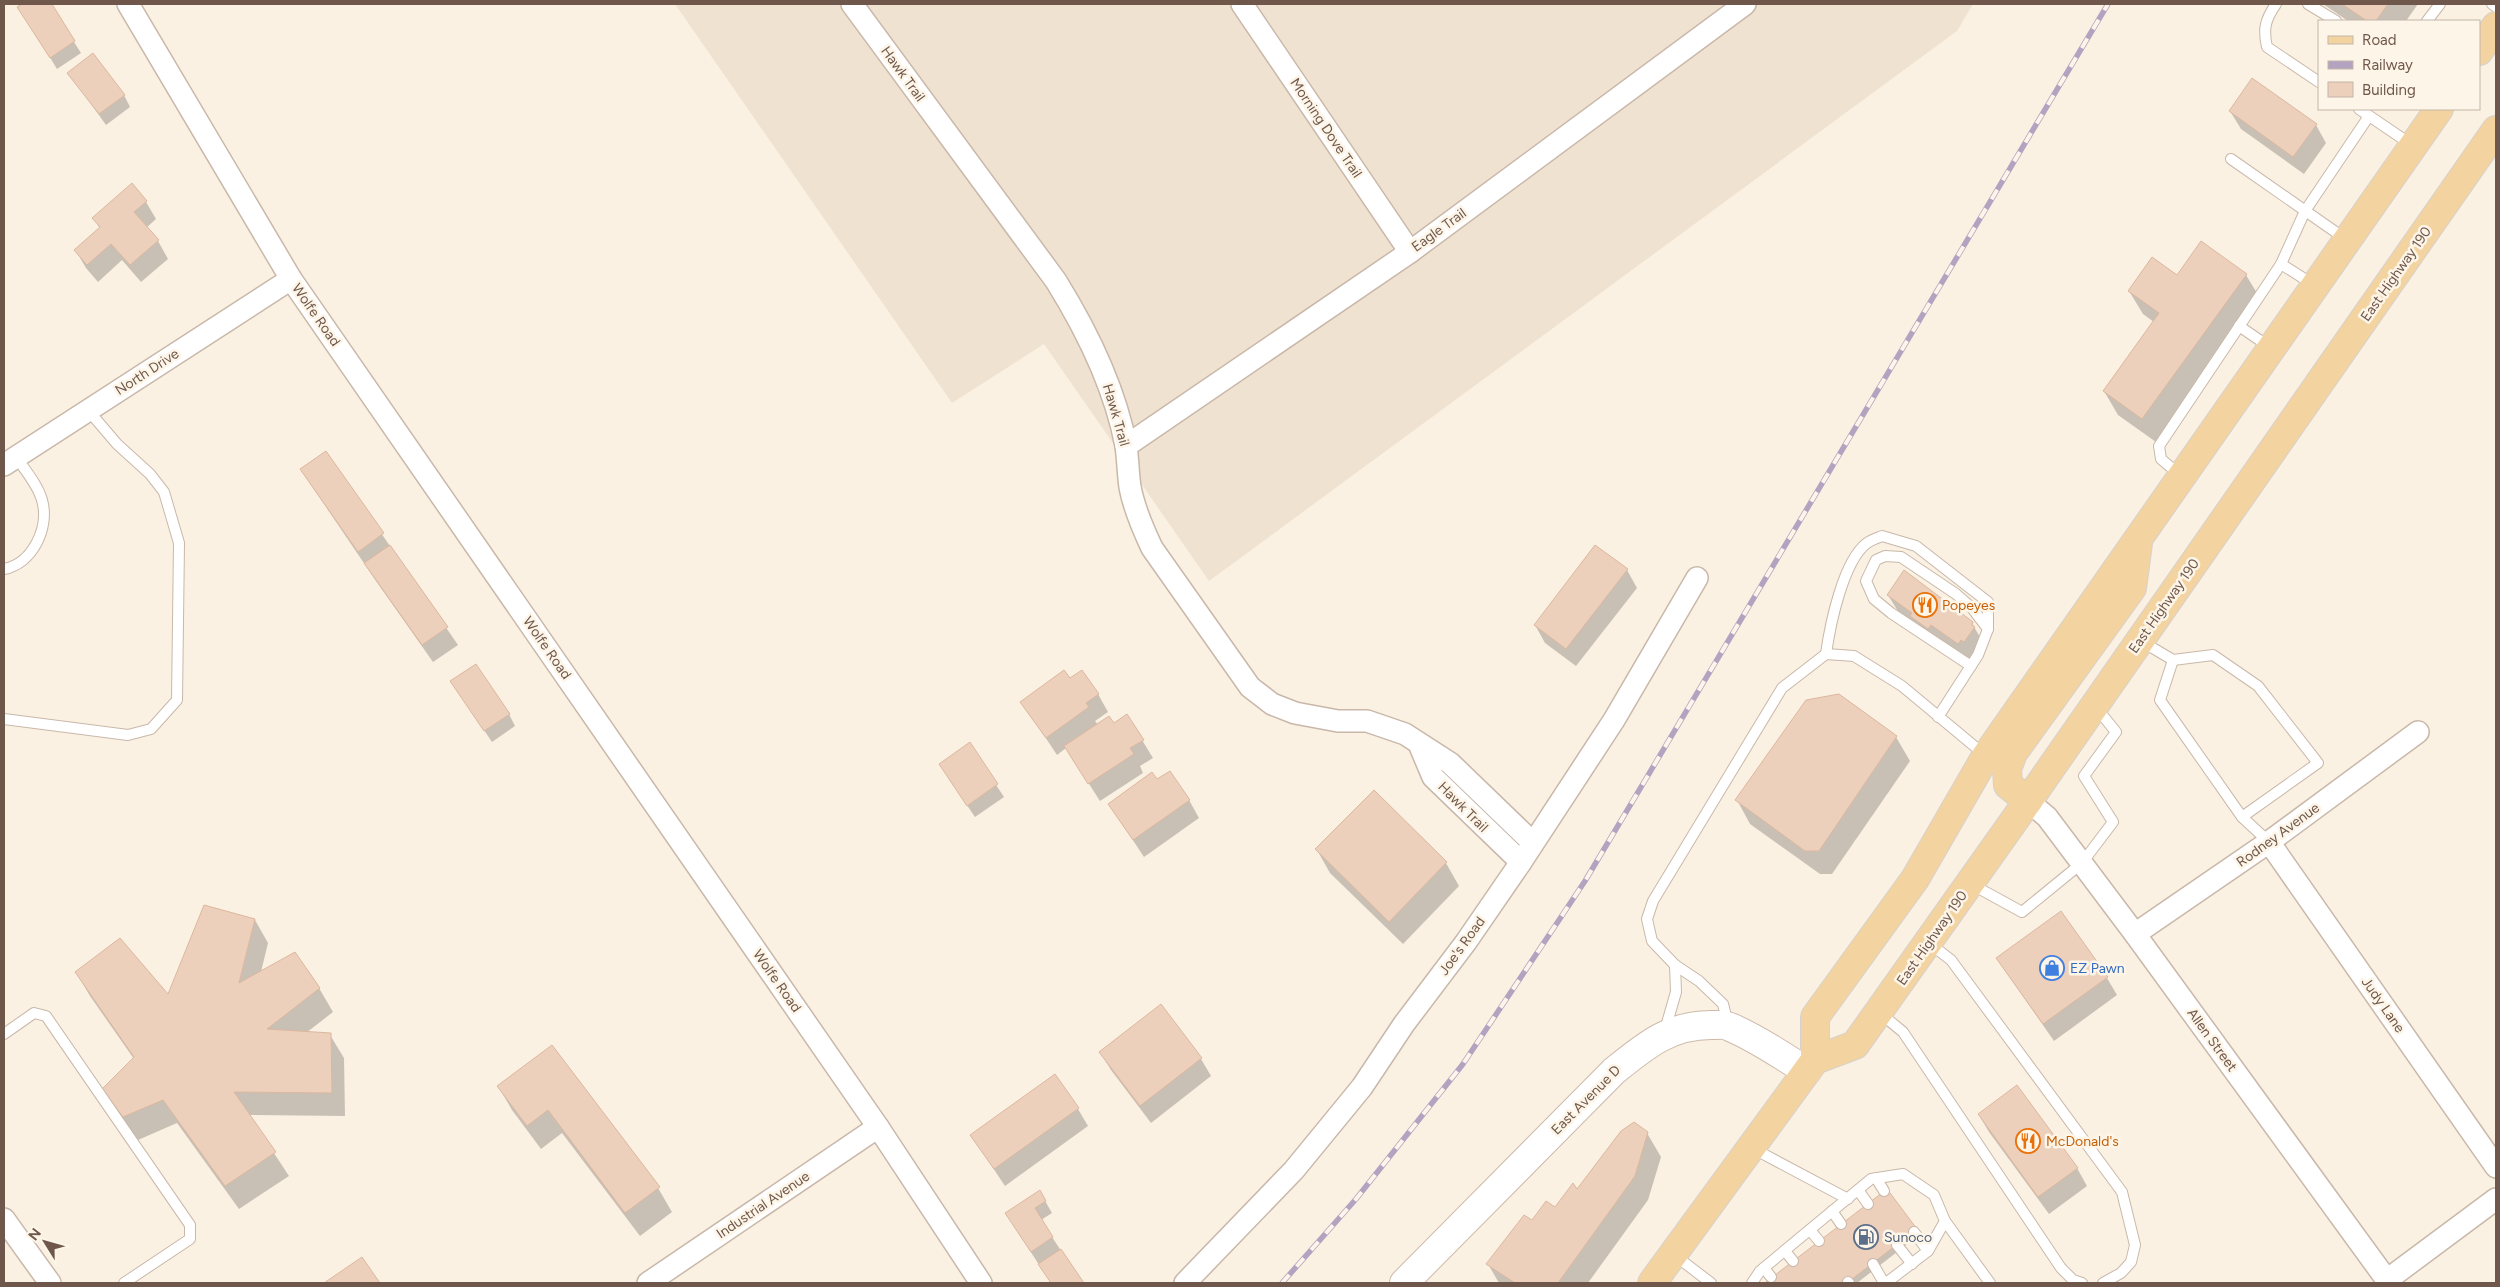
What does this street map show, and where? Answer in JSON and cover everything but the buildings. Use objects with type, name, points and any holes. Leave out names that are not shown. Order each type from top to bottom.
[{"type":"main road","points":[[2480,50],[2496,26]]},
{"type":"main road","points":[[1652,1283],[1811,1065],[1815,1017],[1915,879],[1986,756],[2437,110]]},
{"type":"main road","name":"East Highway 190","points":[[1811,1065],[1856,1045],[2095,706],[2496,130]]},
{"type":"main road","points":[[2028,801],[2008,785],[2007,769],[2013,753],[2132,588],[2138,539]]},
{"type":"main road","name":"East Avenue D","points":[[1404,1283],[1614,1072],[1642,1048],[1671,1031],[1700,1025],[1728,1026],[1811,1065]]},
{"type":"street","name":"Wolfe Road","points":[[128,4],[291,279],[878,1126],[981,1283]]},
{"type":"street","name":"Hawk Trail","points":[[852,4],[1056,281],[1072,308],[1109,387],[1126,446],[1130,489],[1137,513],[1152,548],[1250,687],[1272,704],[1296,714],[1338,721],[1367,721],[1405,734],[1450,763],[1533,843]]},
{"type":"street","name":"Morning Dove Trail","points":[[1242,4],[1410,252]]},
{"type":"street","name":"Eagle Trail","points":[[1126,446],[1410,252],[1745,4]]},
{"type":"street","name":"North Drive","points":[[10,461],[291,279]]},
{"type":"street","name":"Joe's Road","points":[[1185,1283],[1294,1170],[1362,1087],[1404,1024],[1466,942],[1521,862],[1614,720],[1697,578]]},
{"type":"street","name":"Rodney Avenue","points":[[2135,934],[2269,842],[2418,732]]},
{"type":"street","name":"Hawk Trail","points":[[1419,744],[1433,777],[1521,862]]},
{"type":"street","name":"Allen Street","points":[[2028,801],[2047,817],[2082,863],[2388,1282]]},
{"type":"street","name":"Judy Lane","points":[[2269,842],[2496,1167]]},
{"type":"street","name":"Industrial Avenue","points":[[648,1283],[878,1126]]},
{"type":"street","points":[[2388,1282],[2496,1199]]},
{"type":"street","points":[[4,1219],[50,1283]]},
{"type":"lane","points":[[2276,4],[2270,13],[2264,31],[2267,47],[2318,81]]},
{"type":"lane","points":[[2308,4],[2334,20]]},
{"type":"lane","points":[[2428,20],[2440,4]]},
{"type":"lane","points":[[2492,4],[2496,7]]},
{"type":"lane","points":[[2360,110],[2413,145]]},
{"type":"lane","points":[[2182,477],[2161,459],[2159,446],[2281,264],[2305,211],[2369,116]]},
{"type":"lane","points":[[2230,159],[2347,240]]},
{"type":"lane","points":[[2281,264],[2315,286]]},
{"type":"lane","points":[[2239,326],[2271,348]]},
{"type":"lane","points":[[4,720],[128,735],[151,729],[177,700],[179,543],[164,492],[150,474],[117,444],[88,410]]},
{"type":"lane","points":[[4,569],[16,567],[29,556],[39,540],[43,501],[39,493],[10,461]]},
{"type":"lane","points":[[1826,654],[1829,631],[1843,582],[1856,557],[1867,543],[1882,536],[1916,546],[1988,602],[1988,629],[1971,666],[1938,717]]},
{"type":"lane","points":[[1971,666],[1874,599],[1866,581],[1876,560],[1885,556],[1901,557],[1956,594],[1972,608],[1988,629]]},
{"type":"lane","points":[[2140,641],[2173,660],[2213,655],[2258,686],[2318,763],[2242,817]]},
{"type":"lane","points":[[1728,1026],[1723,1004],[1699,980],[1675,965],[1652,941],[1647,918],[1653,902],[1782,688],[1826,654],[1854,656],[1902,686],[1986,756]]},
{"type":"lane","points":[[2173,660],[2160,700],[2242,817],[2269,842]]},
{"type":"lane","points":[[1970,883],[2022,912],[2082,863],[2113,822],[2084,776],[2116,732],[2095,706]]},
{"type":"lane","points":[[1928,943],[1951,960],[2122,1192],[2135,1245],[2131,1262],[2121,1273],[2103,1283]]},
{"type":"lane","points":[[1664,1035],[1676,992],[1675,965]]},
{"type":"lane","points":[[1879,1012],[1903,1032],[2061,1268],[2074,1280],[2082,1283]]},
{"type":"lane","points":[[4,1034],[34,1014],[46,1016],[190,1224],[190,1239],[124,1283]]},
{"type":"lane","points":[[1751,1148],[1848,1199]]},
{"type":"lane","points":[[1752,1283],[1764,1268],[1871,1179],[1903,1174],[1934,1195],[1945,1221],[1990,1283]]},
{"type":"lane","points":[[1876,1178],[1884,1191]]},
{"type":"lane","points":[[1858,1190],[1868,1204]]},
{"type":"lane","points":[[1832,1212],[1841,1224]]},
{"type":"lane","points":[[1873,1264],[1885,1283],[1928,1251],[1945,1221]]},
{"type":"lane","points":[[1810,1230],[1819,1241]]},
{"type":"lane","points":[[1914,1232],[1928,1251]]},
{"type":"lane","points":[[1897,1245],[1912,1264]]},
{"type":"lane","points":[[1785,1250],[1793,1261]]},
{"type":"lane","points":[[1672,1254],[1711,1283]]},
{"type":"lane","points":[[1764,1268],[1772,1277]]},
{"type":"shaded area","points":[[675,4],[1973,4],[1957,31],[1209,581],[1044,344],[952,403]]},
{"type":"railway","points":[[1282,1283],[1356,1199],[1463,1064],[1585,881],[2108,4]]},
{"type":"place","name":"Popeyes","points":[[1925,605]]},
{"type":"place","name":"EZ Pawn","points":[[2052,968]]},
{"type":"place","name":"McDonald's","points":[[2028,1141]]},
{"type":"place","name":"Sunoco","points":[[1866,1237]]}]
